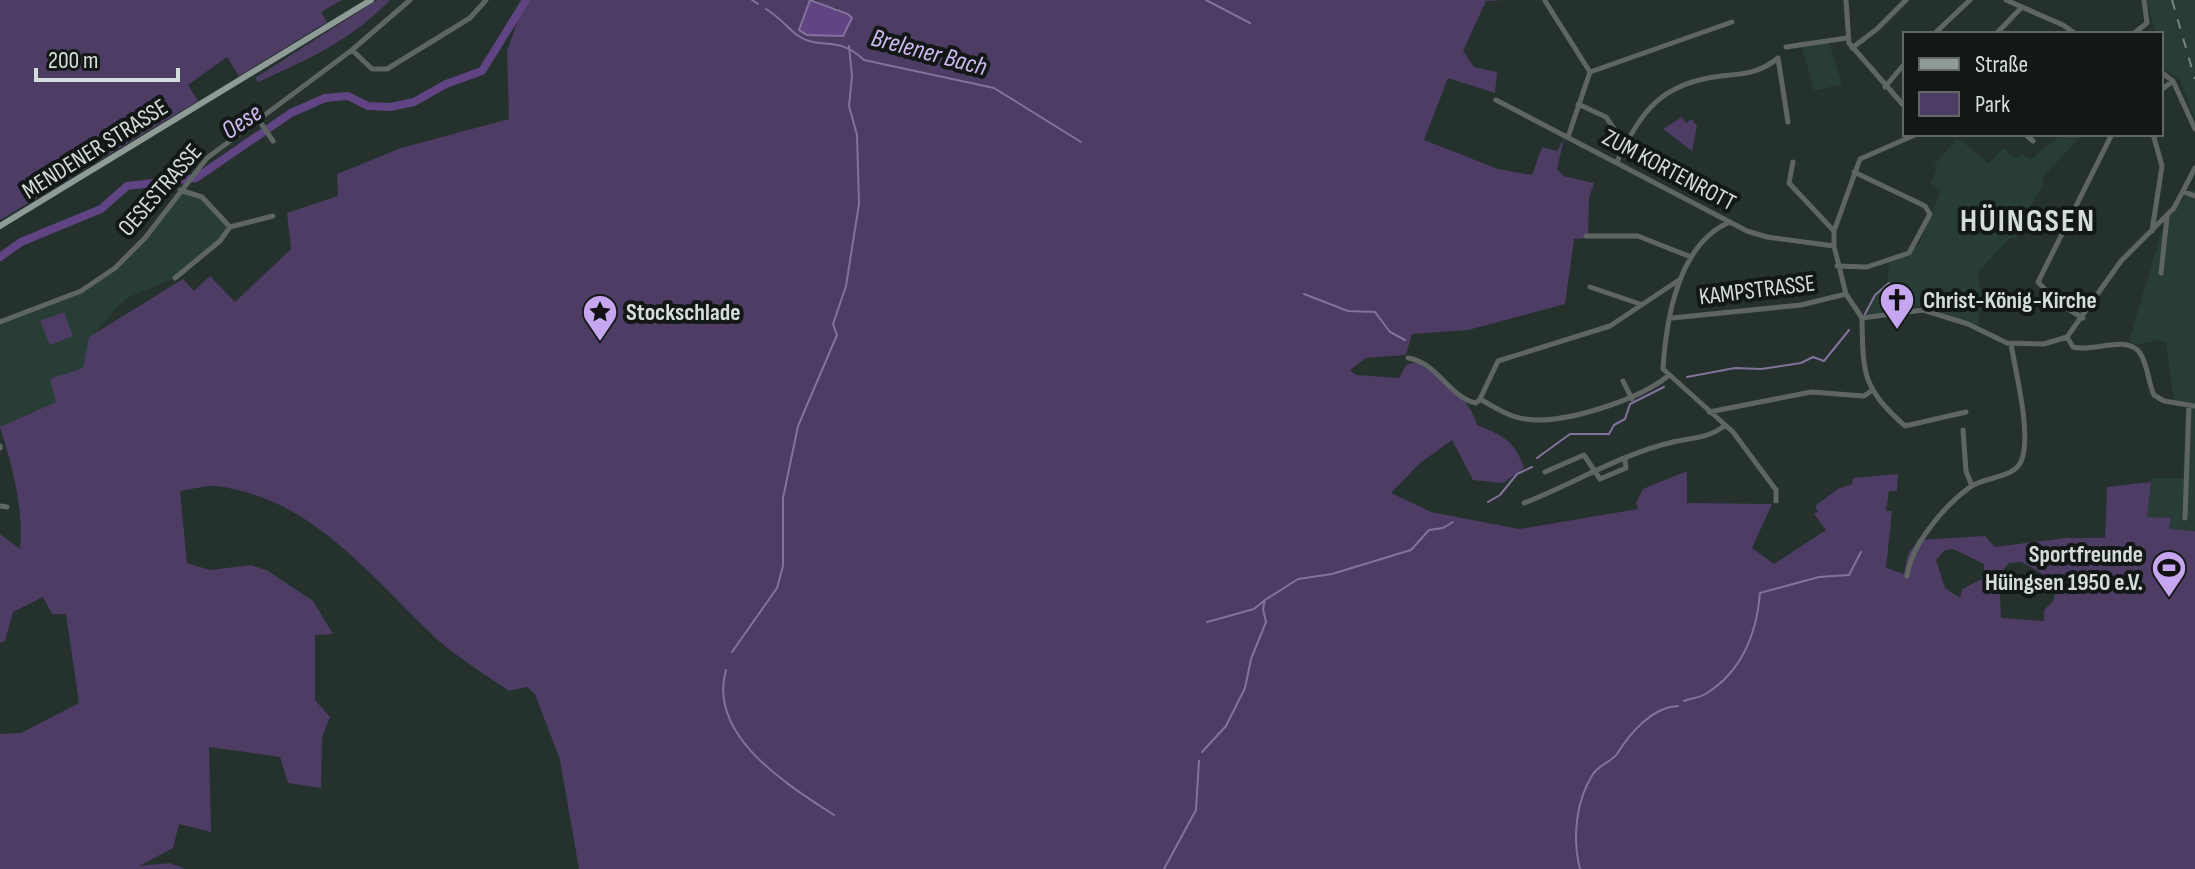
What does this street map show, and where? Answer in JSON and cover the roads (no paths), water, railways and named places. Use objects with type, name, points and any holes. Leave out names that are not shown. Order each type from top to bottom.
[{"type":"main road","name":"MENDENER STRASSE","points":[[0,226],[38,206],[371,0]]},
{"type":"street","name":"OESESTRASSE","points":[[0,322],[81,291],[115,268],[145,238],[194,172],[258,119],[352,50],[410,0]]},
{"type":"street","points":[[352,50],[372,69],[387,69],[470,18],[486,0]]},
{"type":"street","points":[[1846,0],[1847,38],[1852,48],[1903,105]]},
{"type":"street","points":[[1852,48],[1877,29],[1906,0]]},
{"type":"street","points":[[1936,32],[1970,0]]},
{"type":"street","points":[[2006,0],[2073,32]]},
{"type":"street","points":[[2136,32],[2147,23],[2144,0]]},
{"type":"street","points":[[1545,1],[1590,72]]},
{"type":"street","points":[[1998,32],[2021,8]]},
{"type":"street","points":[[1590,72],[1732,22]]},
{"type":"street","points":[[1786,47],[1847,38]]},
{"type":"street","points":[[1617,162],[1635,122],[1650,104],[1666,94],[1706,79],[1755,72],[1778,58],[1788,122]]},
{"type":"street","points":[[1885,87],[1903,65]]},
{"type":"street","points":[[1568,137],[1590,72]]},
{"type":"street","points":[[2163,74],[2173,81],[2195,129]]},
{"type":"street","points":[[2163,88],[2173,81]]},
{"type":"street","name":"ZUM KORTENROTT","points":[[1496,100],[1729,223],[1767,237],[1834,246]]},
{"type":"street","points":[[1578,104],[1606,117],[1625,145]]},
{"type":"street","points":[[258,119],[273,141]]},
{"type":"street","points":[[1913,136],[1894,147],[1865,155],[1854,172],[1834,231],[1837,266],[1846,294],[1862,318],[1862,350],[1871,391],[1905,426],[1966,412]]},
{"type":"street","points":[[2027,136],[2033,141]]},
{"type":"street","points":[[2083,318],[2058,303],[2038,282],[2111,136]]},
{"type":"street","points":[[2151,232],[2162,166],[2154,136]]},
{"type":"street","points":[[1793,162],[1789,183],[1834,231]]},
{"type":"street","points":[[1862,318],[1923,310],[1968,324],[2011,344],[2044,344],[2067,337],[2121,261],[2167,216],[2184,192],[2195,168]]},
{"type":"street","points":[[1837,266],[1867,267],[1909,253],[1930,214],[1918,202],[1854,172]]},
{"type":"street","points":[[180,190],[202,197],[230,227]]},
{"type":"street","points":[[2184,192],[2195,196]]},
{"type":"street","points":[[175,278],[220,241],[230,227],[273,216]]},
{"type":"street","points":[[2161,273],[2167,216]]},
{"type":"street","points":[[1729,223],[1708,233],[1680,280],[1663,365],[1668,376],[1725,425],[1776,490],[1776,501]]},
{"type":"street","points":[[1586,236],[1638,236],[1691,257]]},
{"type":"street","points":[[1408,358],[1444,378],[1472,403],[1480,399],[1498,361],[1610,326],[1680,280]]},
{"type":"street","points":[[1590,287],[1641,305]]},
{"type":"street","name":"KAMPSTRASSE","points":[[1672,318],[1801,305],[1846,294]]},
{"type":"street","points":[[2067,337],[2073,347],[2084,350],[2126,344],[2135,347],[2141,354],[2154,395],[2192,406],[2185,518]]},
{"type":"street","points":[[1907,576],[1913,550],[1972,486],[2013,472],[2022,461],[2025,428],[2011,344]]},
{"type":"street","points":[[1480,399],[1511,416],[1544,420],[1632,399],[1668,376]]},
{"type":"street","points":[[1623,381],[1632,399]]},
{"type":"street","points":[[1709,412],[1811,392],[1864,396],[1871,391]]},
{"type":"street","points":[[1524,503],[1668,443],[1712,434],[1725,425]]},
{"type":"street","points":[[1963,430],[1966,471],[1972,486]]},
{"type":"street","points":[[1545,472],[1584,455],[1595,473]]},
{"type":"waterway","name":"Oese","points":[[0,257],[21,242],[101,209],[127,186],[196,178],[291,113],[325,98],[348,96],[368,106],[390,107],[414,102],[446,84],[482,71],[526,0]]},
{"type":"waterway","name":"Brelener Bach","points":[[752,0],[758,4]]},
{"type":"waterway","points":[[1206,0],[1250,23]]},
{"type":"waterway","name":"Brelener Bach","points":[[766,9],[808,41],[838,45],[855,52],[864,60],[994,88],[1081,142]]},
{"type":"waterway","points":[[732,652],[777,588],[783,566],[783,498],[798,426],[837,335],[833,324],[846,286],[859,204],[857,135],[849,106],[852,76],[849,46]]},
{"type":"waterway","points":[[1865,314],[1875,295],[1889,283]]},
{"type":"waterway","points":[[1304,294],[1348,311],[1375,312],[1390,332],[1405,340]]},
{"type":"waterway","points":[[1687,377],[1735,368],[1761,369],[1801,363],[1813,357],[1824,361],[1849,330]]},
{"type":"waterway","points":[[1537,458],[1570,434],[1609,434],[1614,425],[1625,419],[1630,404],[1664,387]]},
{"type":"waterway","points":[[1488,502],[1500,495],[1517,474],[1532,467]]},
{"type":"waterway","points":[[1202,752],[1226,726],[1245,688],[1251,659],[1266,622],[1263,609],[1265,600],[1298,579],[1332,574],[1411,550],[1429,530],[1443,528],[1453,522]]},
{"type":"waterway","points":[[1684,701],[1707,693],[1730,674],[1746,650],[1760,593],[1819,577],[1849,575],[1861,552]]},
{"type":"waterway","points":[[1207,622],[1254,609],[1265,600]]},
{"type":"waterway","points":[[726,670],[723,694],[728,716],[740,737],[775,773],[834,815]]},
{"type":"waterway","points":[[1580,869],[1576,845],[1577,820],[1583,795],[1593,774],[1614,757],[1643,722],[1659,711],[1678,706]]},
{"type":"waterway","points":[[1164,869],[1196,810],[1199,761]]},
{"type":"railway","points":[[2172,0],[2195,79]]},
{"type":"place","name":"Christ-König-Kirche","points":[[1897,331]]},
{"type":"place","name":"Stockschlade","points":[[600,343]]},
{"type":"place","name":"Sportfreunde Hüingsen 1950 e.V.","points":[[2169,599]]},
{"type":"district","name":"HÜINGSEN","points":[[2028,221]]}]
